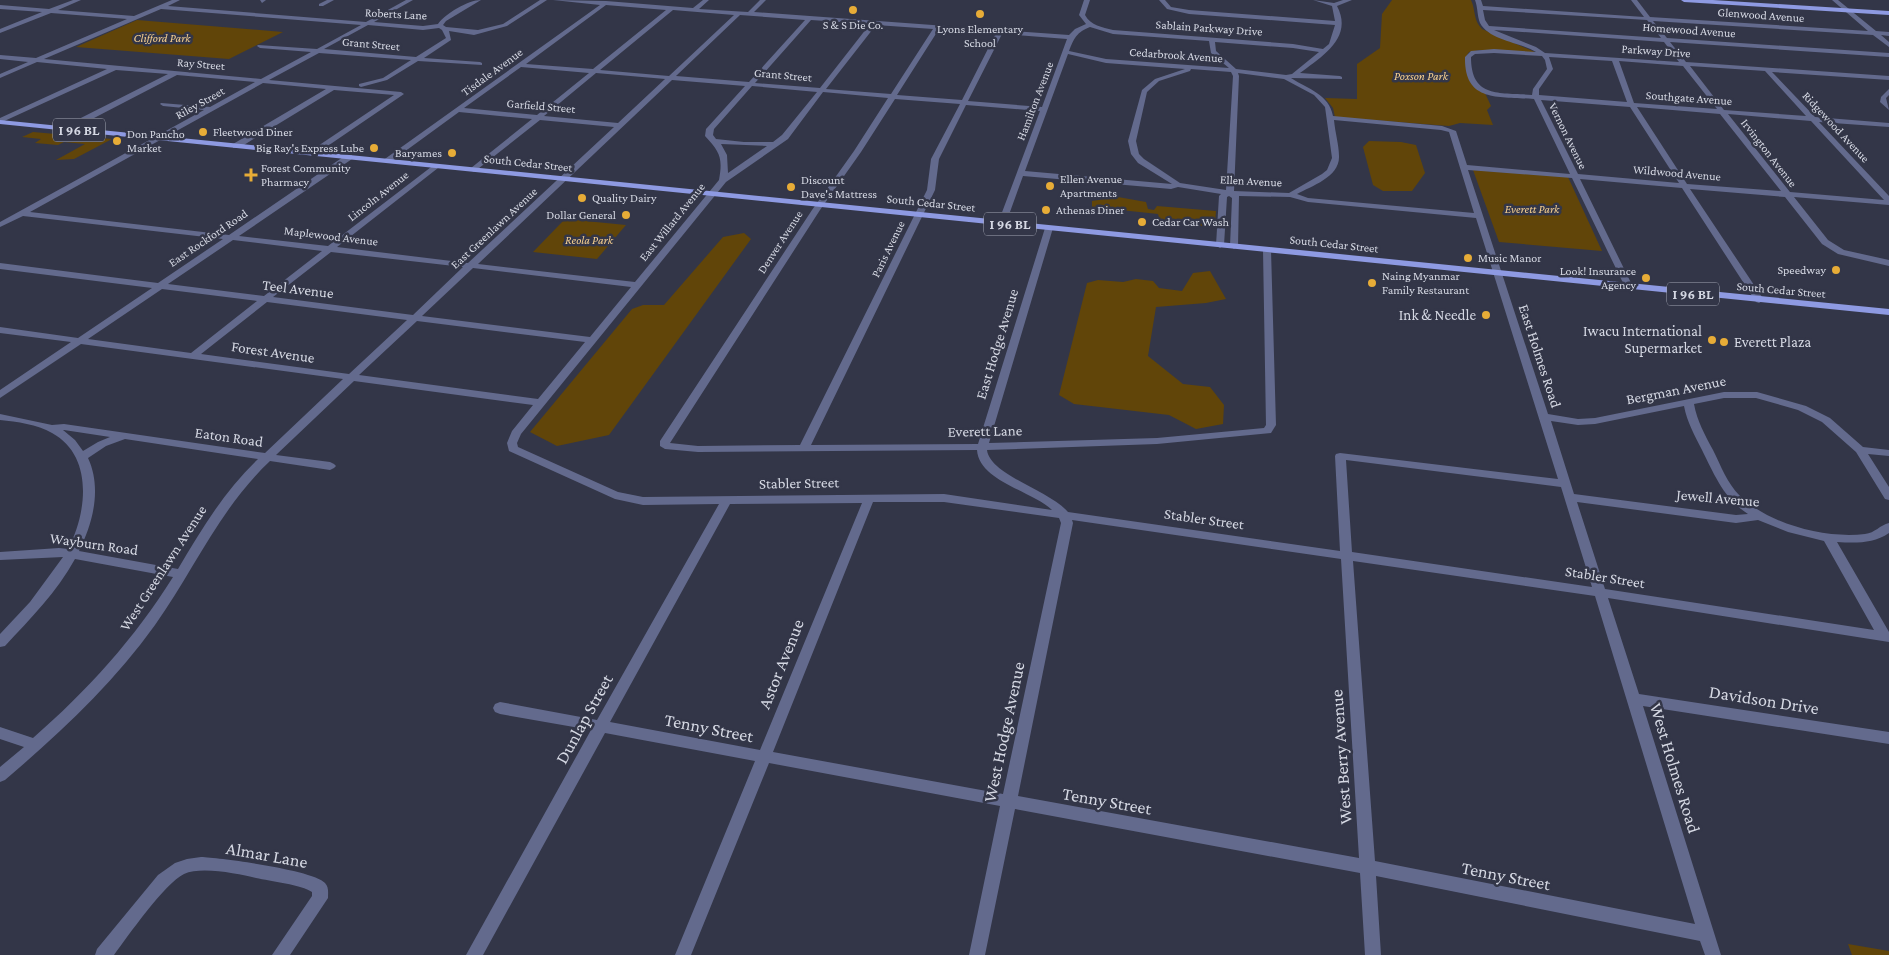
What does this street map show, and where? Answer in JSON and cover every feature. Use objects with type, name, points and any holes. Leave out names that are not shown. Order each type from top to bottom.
[{"type":"main road","points":[[1684,0],[1754,2],[1889,13]]},
{"type":"main road","name":"South Cedar Street","points":[[0,121],[349,158],[1889,312]]},
{"type":"street","points":[[0,31],[78,0]]},
{"type":"street","points":[[0,76],[177,0]]},
{"type":"street","points":[[321,5],[331,0]]},
{"type":"street","name":"Riley Street","points":[[0,225],[410,0]]},
{"type":"street","points":[[449,39],[443,28],[444,20],[478,0]]},
{"type":"street","points":[[347,88],[385,79],[449,39],[505,25],[544,0]]},
{"type":"street","points":[[556,0],[607,2],[1071,37],[1077,30],[1090,25],[1082,15],[1087,0]]},
{"type":"street","points":[[694,10],[706,0]]},
{"type":"street","points":[[749,14],[763,0]]},
{"type":"street","points":[[1162,0],[1166,9],[1338,23]]},
{"type":"street","points":[[1316,0],[1334,5],[1349,0]]},
{"type":"street","points":[[1478,0],[1482,8],[1482,20],[1487,28],[1545,54]]},
{"type":"street","name":"Irvington Avenue","points":[[1634,0],[1831,247],[1852,255],[1889,263]]},
{"type":"street","points":[[1835,0],[1889,44]]},
{"type":"street","name":"Tisdale Avenue","points":[[386,161],[607,2]]},
{"type":"street","points":[[1290,195],[1324,176],[1333,166],[1336,158],[1328,107],[1316,94],[1293,82],[1290,76],[1326,51],[1335,38],[1339,14],[1334,5]]},
{"type":"street","points":[[0,7],[135,18]]},
{"type":"street","name":"Roberts Lane","points":[[160,7],[480,32]]},
{"type":"street","points":[[474,170],[672,8]]},
{"type":"street","name":"Glenwood Avenue","points":[[1482,8],[1889,34]]},
{"type":"street","name":"East Greenlawn Avenue","points":[[352,377],[740,13]]},
{"type":"street","points":[[723,180],[726,158],[716,141],[709,136],[710,128],[810,18]]},
{"type":"street","name":"East Willard Avenue","points":[[518,452],[514,449],[513,439],[711,194],[723,180],[778,144],[795,126],[874,23]]},
{"type":"street","name":"Sablain Parkway Drive","points":[[1090,25],[1122,33],[1299,46],[1326,51]]},
{"type":"street","name":"Denver Avenue","points":[[665,446],[665,441],[820,205],[858,152],[937,28]]},
{"type":"street","name":"Homewood Avenue","points":[[1487,28],[1889,56]]},
{"type":"street","name":"Paris Avenue","points":[[804,448],[931,190],[935,159],[1000,32]]},
{"type":"street","name":"Hamilton Avenue","points":[[1002,223],[1071,37]]},
{"type":"street","points":[[1212,40],[1213,52],[1234,70],[1236,76],[1230,193]]},
{"type":"street","name":"Grant Street","points":[[260,46],[480,64]]},
{"type":"street","name":"Parkway Drive","points":[[1488,92],[1478,89],[1471,81],[1468,57],[1474,52],[1494,51],[1545,54],[1889,78]]},
{"type":"street","name":"Cedarbrook Avenue","points":[[1066,52],[1095,60],[1190,69],[1234,70],[1290,76],[1340,78]]},
{"type":"street","name":"Vernon Avenue","points":[[1545,54],[1550,64],[1550,69],[1536,89],[1536,97],[1629,287]]},
{"type":"street","name":"Ray Street","points":[[0,57],[401,94],[310,154]]},
{"type":"street","points":[[1614,59],[1620,68],[1623,88],[1632,105],[1760,300]]},
{"type":"street","name":"Grant Street","points":[[521,65],[1043,109]]},
{"type":"street","points":[[0,121],[116,68]]},
{"type":"street","points":[[1178,185],[1141,161],[1135,154],[1132,142],[1144,91],[1157,80],[1190,69]]},
{"type":"street","name":"Ridgewood Avenue","points":[[1767,70],[1889,202]]},
{"type":"street","points":[[66,129],[176,73]]},
{"type":"street","points":[[385,79],[384,85],[391,92]]},
{"type":"street","points":[[236,146],[334,87]]},
{"type":"street","points":[[1889,91],[1883,98],[1889,108]]},
{"type":"street","name":"Southgate Avenue","points":[[1488,92],[1632,105],[1889,124]]},
{"type":"street","points":[[163,104],[212,108]]},
{"type":"street","name":"Garfield Street","points":[[459,110],[620,124]]},
{"type":"street","name":"East Holmes Road","points":[[1330,118],[1451,129],[1600,593]]},
{"type":"street","points":[[716,141],[744,144],[778,144]]},
{"type":"street","name":"East Rockford Road","points":[[0,395],[349,158]]},
{"type":"street","name":"Lincoln Avenue","points":[[193,356],[435,166]]},
{"type":"street","name":"Wildwood Avenue","points":[[1464,167],[1889,202]]},
{"type":"street","name":"Ellen Avenue","points":[[1020,173],[1171,187],[1178,185],[1230,193],[1290,195],[1308,200],[1480,216]]},
{"type":"street","points":[[1220,245],[1224,196],[1230,193]]},
{"type":"street","points":[[1230,193],[1236,197],[1234,246]]},
{"type":"street","name":"Maplewood Avenue","points":[[22,213],[638,284]]},
{"type":"street","name":"East Hodge Avenue","points":[[982,447],[1048,228]]},
{"type":"street","name":"Everett Lane","points":[[665,446],[698,449],[982,447],[1157,442],[1266,431],[1270,428],[1267,250]]},
{"type":"street","name":"Teel Avenue","points":[[0,266],[593,340]]},
{"type":"street","name":"Forest Avenue","points":[[0,330],[541,403]]},
{"type":"street","name":"West Greenlawn Avenue","points":[[0,776],[76,707],[118,662],[150,622],[182,574],[227,499],[266,457],[352,377]]},
{"type":"street","name":"Bergman Avenue","points":[[1544,417],[1578,422],[1594,421],[1724,395],[1757,395],[1802,408],[1826,420],[1860,450]]},
{"type":"street","points":[[1689,403],[1692,419],[1726,487],[1739,500],[1761,516]]},
{"type":"street","points":[[0,417],[50,428],[65,437],[82,456],[90,488],[90,502],[84,529],[72,554],[38,599],[0,642]]},
{"type":"street","name":"Eaton Road","points":[[50,428],[64,427],[330,466]]},
{"type":"street","name":"Eaton Road","points":[[82,456],[102,444],[125,436]]},
{"type":"street","points":[[982,447],[986,463],[1055,505],[1065,516]]},
{"type":"street","points":[[1860,450],[1889,454]]},
{"type":"street","points":[[1860,450],[1889,496]]},
{"type":"street","name":"Stabler Street","points":[[518,452],[625,498],[650,501],[944,498],[1600,593],[1887,637]]},
{"type":"street","name":"West Berry Avenue","points":[[1373,955],[1340,456],[1566,484]]},
{"type":"street","name":"Jewell Avenue","points":[[1570,497],[1736,519],[1761,516],[1789,528],[1828,537],[1867,539],[1889,527]]},
{"type":"street","name":"Astor Avenue","points":[[683,955],[869,499]]},
{"type":"street","name":"Dunlap Street","points":[[474,955],[726,500]]},
{"type":"street","name":"West Hodge Avenue","points":[[977,955],[1065,532],[1065,516]]},
{"type":"street","points":[[1828,537],[1887,637]]},
{"type":"street","name":"Wayburn Road","points":[[0,556],[33,553],[72,554],[182,574]]},
{"type":"street","name":"West Holmes Road","points":[[1600,593],[1713,955]]},
{"type":"street","name":"Davidson Drive","points":[[1633,699],[1889,738]]},
{"type":"street","name":"Tenny Street","points":[[500,708],[1008,803],[1367,867],[1707,934]]},
{"type":"street","points":[[0,733],[36,745]]},
{"type":"street","name":"Almar Lane","points":[[103,955],[164,880],[175,871],[187,866],[224,866],[314,884],[320,889],[320,898],[280,955]]},
{"type":"green space","name":"Poxson Park","points":[[1392,0],[1471,0],[1477,22],[1482,29],[1537,53],[1480,50],[1469,52],[1467,55],[1469,78],[1474,86],[1485,93],[1491,106],[1487,110],[1493,125],[1460,123],[1449,126],[1335,117],[1333,108],[1325,98],[1357,99],[1357,64],[1380,48],[1382,14]]},
{"type":"green space","name":"Clifford Park","points":[[137,20],[283,32],[229,59],[76,47]]},
{"type":"green space","points":[[33,132],[112,139],[74,159],[56,160],[85,144],[64,142],[58,145],[35,143],[41,139],[22,137]]},
{"type":"green space","points":[[1369,141],[1401,142],[1416,145],[1425,173],[1412,191],[1383,191],[1373,185],[1363,147]]},
{"type":"green space","name":"Everett Park","points":[[1473,170],[1568,177],[1602,251],[1499,242]]},
{"type":"green space","points":[[1118,197],[1146,202],[1148,209],[1154,210],[1157,206],[1216,211],[1215,222],[1210,227],[1160,221],[1158,214],[1092,207],[1092,201]]},
{"type":"green space","name":"Reola Park","points":[[565,219],[626,225],[597,259],[533,252]]},
{"type":"green space","points":[[744,233],[751,239],[609,435],[557,446],[530,432],[632,309],[643,305],[664,305],[723,237]]},
{"type":"green space","points":[[1210,271],[1226,299],[1206,303],[1156,307],[1148,356],[1183,384],[1210,387],[1224,405],[1223,424],[1196,429],[1169,415],[1074,404],[1059,395],[1087,283],[1098,280],[1123,282],[1136,279],[1153,281],[1159,288],[1182,291],[1193,273]]},
{"type":"green space","points":[[1848,944],[1889,951],[1889,955],[1852,955]]},
{"type":"place","name":"S & S Die Co.","points":[[853,10]]},
{"type":"place","name":"Lyons Elementary School","points":[[980,14]]},
{"type":"place","name":"Fleetwood Diner","points":[[203,132]]},
{"type":"place","name":"Don Pancho Market","points":[[117,141]]},
{"type":"place","name":"Big Ray's Express Lube","points":[[374,148]]},
{"type":"place","name":"Baryames","points":[[452,153]]},
{"type":"place","name":"Forest Community Pharmacy","points":[[251,175]]},
{"type":"place","name":"Ellen Avenue Apartments","points":[[1050,186]]},
{"type":"place","name":"Discount Dave's Mattress","points":[[791,187]]},
{"type":"place","name":"Quality Dairy","points":[[582,198]]},
{"type":"place","name":"Athenas Diner","points":[[1046,210]]},
{"type":"place","name":"Dollar General","points":[[626,215]]},
{"type":"place","name":"Cedar Car Wash","points":[[1142,222]]},
{"type":"place","name":"Music Manor","points":[[1468,258]]},
{"type":"place","name":"Speedway","points":[[1836,270]]},
{"type":"place","name":"Look! Insurance Agency","points":[[1646,278]]},
{"type":"place","name":"Naing Myanmar Family Restaurant","points":[[1372,283]]},
{"type":"place","name":"Ink & Needle","points":[[1486,315]]},
{"type":"place","name":"Iwacu International Supermarket","points":[[1712,340]]},
{"type":"place","name":"Everett Plaza","points":[[1724,342]]}]
